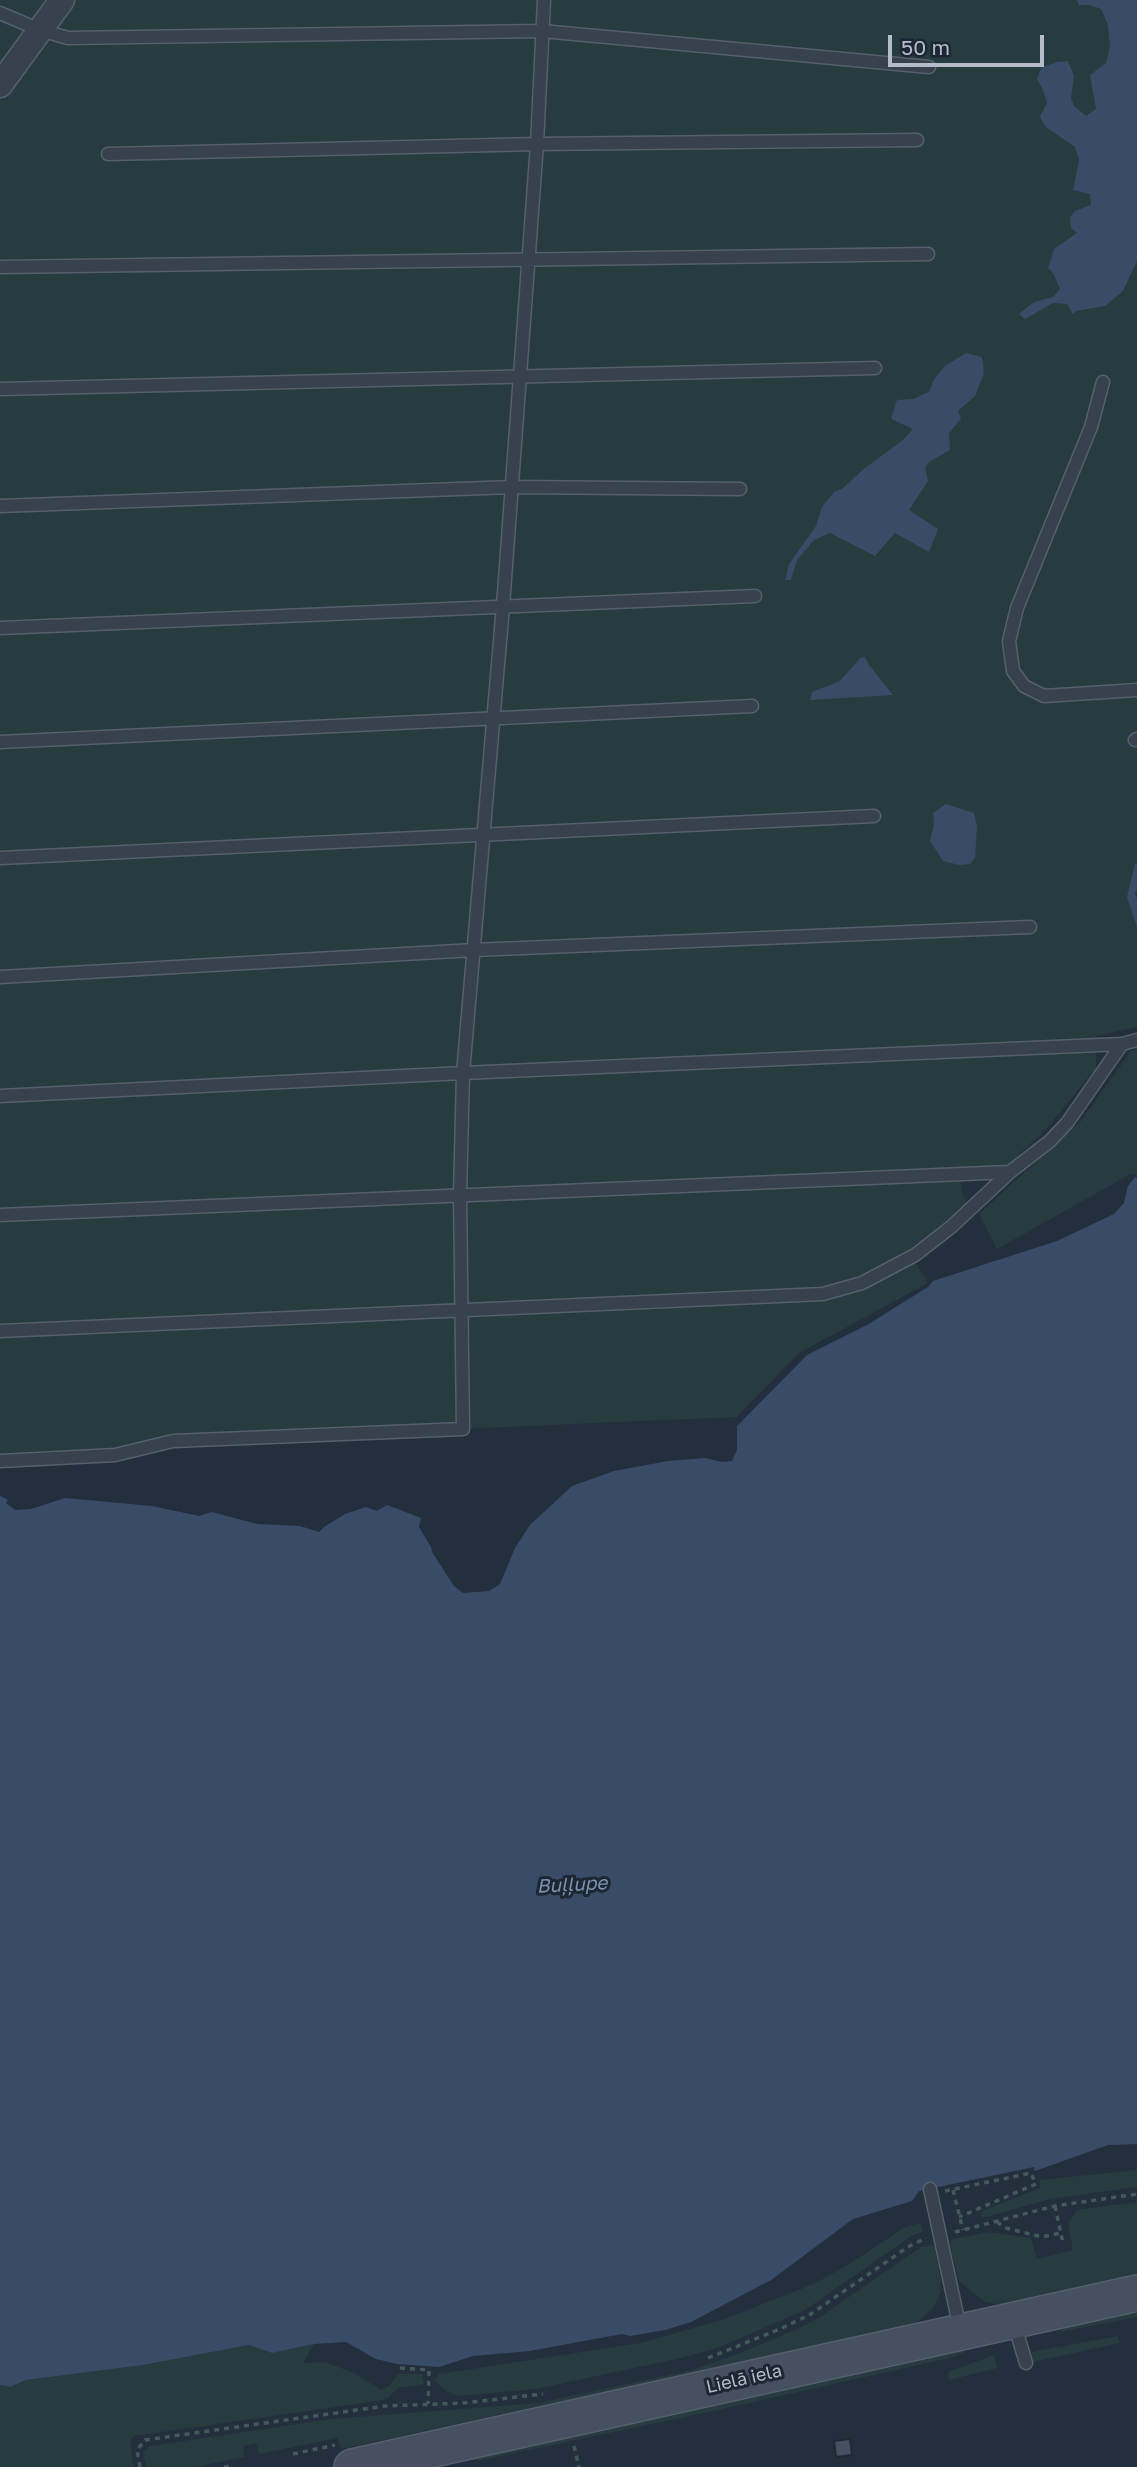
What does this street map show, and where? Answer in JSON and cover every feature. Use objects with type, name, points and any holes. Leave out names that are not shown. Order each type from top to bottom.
[{"type":"main road","name":"Lielā iela","points":[[363,2460],[1137,2293]]},
{"type":"street","points":[[0,85],[62,0]]},
{"type":"lane","points":[[0,1461],[115,1455],[173,1441],[463,1429],[460,1196],[463,1073],[512,487],[537,144],[544,0]]},
{"type":"lane","points":[[0,13],[40,30],[68,38],[542,31],[929,67]]},
{"type":"lane","points":[[108,153],[537,144],[917,140]]},
{"type":"lane","points":[[0,267],[928,254]]},
{"type":"lane","points":[[0,390],[875,368]]},
{"type":"lane","points":[[1103,382],[1091,427],[1017,608],[1009,641],[1013,671],[1024,686],[1044,696],[1137,690]]},
{"type":"lane","points":[[0,506],[512,487],[740,489]]},
{"type":"lane","points":[[0,628],[755,596]]},
{"type":"lane","points":[[0,742],[752,706]]},
{"type":"lane","points":[[0,858],[874,816]]},
{"type":"lane","points":[[0,977],[474,950],[1030,927]]},
{"type":"lane","points":[[0,1096],[1122,1044],[1137,1040]]},
{"type":"lane","points":[[0,1331],[822,1294],[862,1283],[915,1255],[951,1227],[1067,1123],[1122,1044]]},
{"type":"lane","points":[[0,1215],[1010,1172]]},
{"type":"lane","points":[[933,2191],[960,2331]]},
{"type":"lane","points":[[1013,2319],[1026,2363]]},
{"type":"path","points":[[933,2191],[953,2190],[1031,2173],[1036,2184],[959,2217]]},
{"type":"path","points":[[953,2190],[963,2230]]},
{"type":"path","points":[[703,2360],[811,2314],[918,2241],[1055,2206],[1137,2194]]},
{"type":"path","points":[[1055,2206],[1063,2243]]},
{"type":"path","points":[[996,2221],[1006,2228],[1042,2236],[1061,2233]]},
{"type":"path","points":[[400,2368],[429,2370],[428,2404]]},
{"type":"path","points":[[140,2467],[136,2450],[145,2440],[385,2406],[464,2403],[551,2393]]},
{"type":"path","points":[[574,2446],[579,2467]]},
{"type":"path","points":[[293,2454],[363,2460]]},
{"type":"path","points":[[224,2467],[232,2466]]},
{"type":"green space","points":[[0,0],[1137,0],[1137,1027],[1096,1036],[1096,1068],[1048,1127],[1006,1167],[959,1168],[962,1192],[967,1205],[908,1250],[928,1283],[799,1353],[737,1417],[173,1441],[115,1455],[0,1461]]},
{"type":"green space","points":[[1137,1049],[1137,1174],[1129,1175],[997,1249],[979,1214],[1081,1121],[1131,1051]]},
{"type":"green space","points":[[1137,2170],[1137,2187],[1050,2199],[983,2218],[980,2212],[1040,2188],[1039,2180]]},
{"type":"green space","points":[[1137,2202],[1137,2277],[1004,2305],[985,2302],[959,2281],[949,2240],[988,2232],[1031,2238],[1037,2259],[1073,2250],[1068,2224],[1077,2210]]},
{"type":"green space","points":[[921,2223],[923,2232],[913,2235],[805,2310],[720,2347],[536,2389],[457,2396],[435,2381],[439,2374],[640,2343],[725,2319],[816,2283],[905,2227]]},
{"type":"green space","points":[[934,2245],[941,2279],[940,2294],[933,2308],[919,2321],[906,2326],[341,2449],[337,2438],[259,2454],[256,2443],[243,2446],[244,2457],[196,2467],[146,2467],[143,2453],[150,2446],[331,2419],[538,2403],[693,2370],[795,2330],[820,2317],[921,2247]]},
{"type":"green space","points":[[1137,2312],[1137,2317],[1060,2332],[1061,2329],[1074,2325]]},
{"type":"green space","points":[[1118,2336],[1120,2343],[1033,2362],[1031,2352]]},
{"type":"green space","points":[[314,2344],[303,2363],[324,2362],[352,2372],[381,2390],[389,2386],[398,2374],[422,2374],[424,2384],[398,2388],[387,2399],[377,2401],[134,2436],[130,2440],[133,2467],[0,2467],[0,2385],[10,2387],[26,2380],[143,2365],[249,2345],[272,2353]]},
{"type":"green space","points":[[965,2349],[966,2351],[954,2357],[718,2410],[477,2461],[475,2456]]},
{"type":"green space","points":[[994,2355],[997,2368],[949,2380],[948,2372]]},
{"type":"water","points":[[1077,0],[1137,0],[1137,261],[1123,291],[1105,306],[1076,311],[1073,314],[1067,304],[1053,303],[1025,319],[1019,314],[1034,302],[1053,297],[1060,289],[1048,268],[1054,249],[1077,233],[1071,228],[1070,217],[1075,211],[1091,205],[1090,194],[1073,190],[1079,160],[1075,147],[1046,127],[1040,117],[1047,103],[1037,79],[1041,68],[1068,61],[1074,76],[1071,98],[1074,106],[1086,116],[1096,109],[1090,75],[1106,63],[1110,46],[1108,25],[1101,9],[1079,5]]},
{"type":"water","points":[[966,353],[982,357],[984,374],[975,396],[958,411],[961,419],[949,433],[950,450],[929,462],[925,468],[928,481],[909,510],[938,529],[929,552],[895,533],[875,556],[830,533],[814,540],[797,560],[791,580],[785,580],[789,564],[816,526],[822,507],[834,492],[842,489],[913,429],[891,419],[897,400],[913,399],[929,392],[933,381],[945,366]]},
{"type":"water","points":[[865,657],[893,695],[810,700],[812,692],[840,681],[860,658]]},
{"type":"water","points":[[946,804],[974,813],[977,826],[975,858],[970,864],[959,865],[943,861],[930,841],[934,824],[933,813]]},
{"type":"water","points":[[1137,863],[1135,893],[1137,927],[1127,897]]},
{"type":"water","name":"Buļļupe","points":[[1135,1177],[1137,2144],[1108,2145],[1035,2171],[1034,2167],[919,2191],[912,2201],[853,2219],[771,2280],[691,2322],[665,2330],[630,2336],[622,2334],[530,2351],[473,2356],[439,2367],[397,2364],[376,2359],[346,2342],[314,2344],[272,2353],[249,2345],[143,2365],[26,2380],[10,2387],[0,2385],[0,1496],[8,1500],[6,1503],[15,1510],[31,1509],[65,1498],[152,1506],[199,1516],[212,1512],[257,1524],[300,1526],[319,1532],[345,1514],[366,1507],[377,1511],[387,1505],[421,1518],[419,1527],[454,1586],[463,1593],[489,1591],[500,1584],[515,1548],[530,1525],[572,1486],[614,1471],[668,1461],[705,1458],[732,1461],[737,1450],[737,1426],[807,1355],[867,1325],[928,1287],[933,1281],[1057,1241],[1114,1214],[1124,1203],[1128,1186]]},
{"type":"building","points":[[850,2439],[852,2455],[836,2457],[834,2441]]}]
